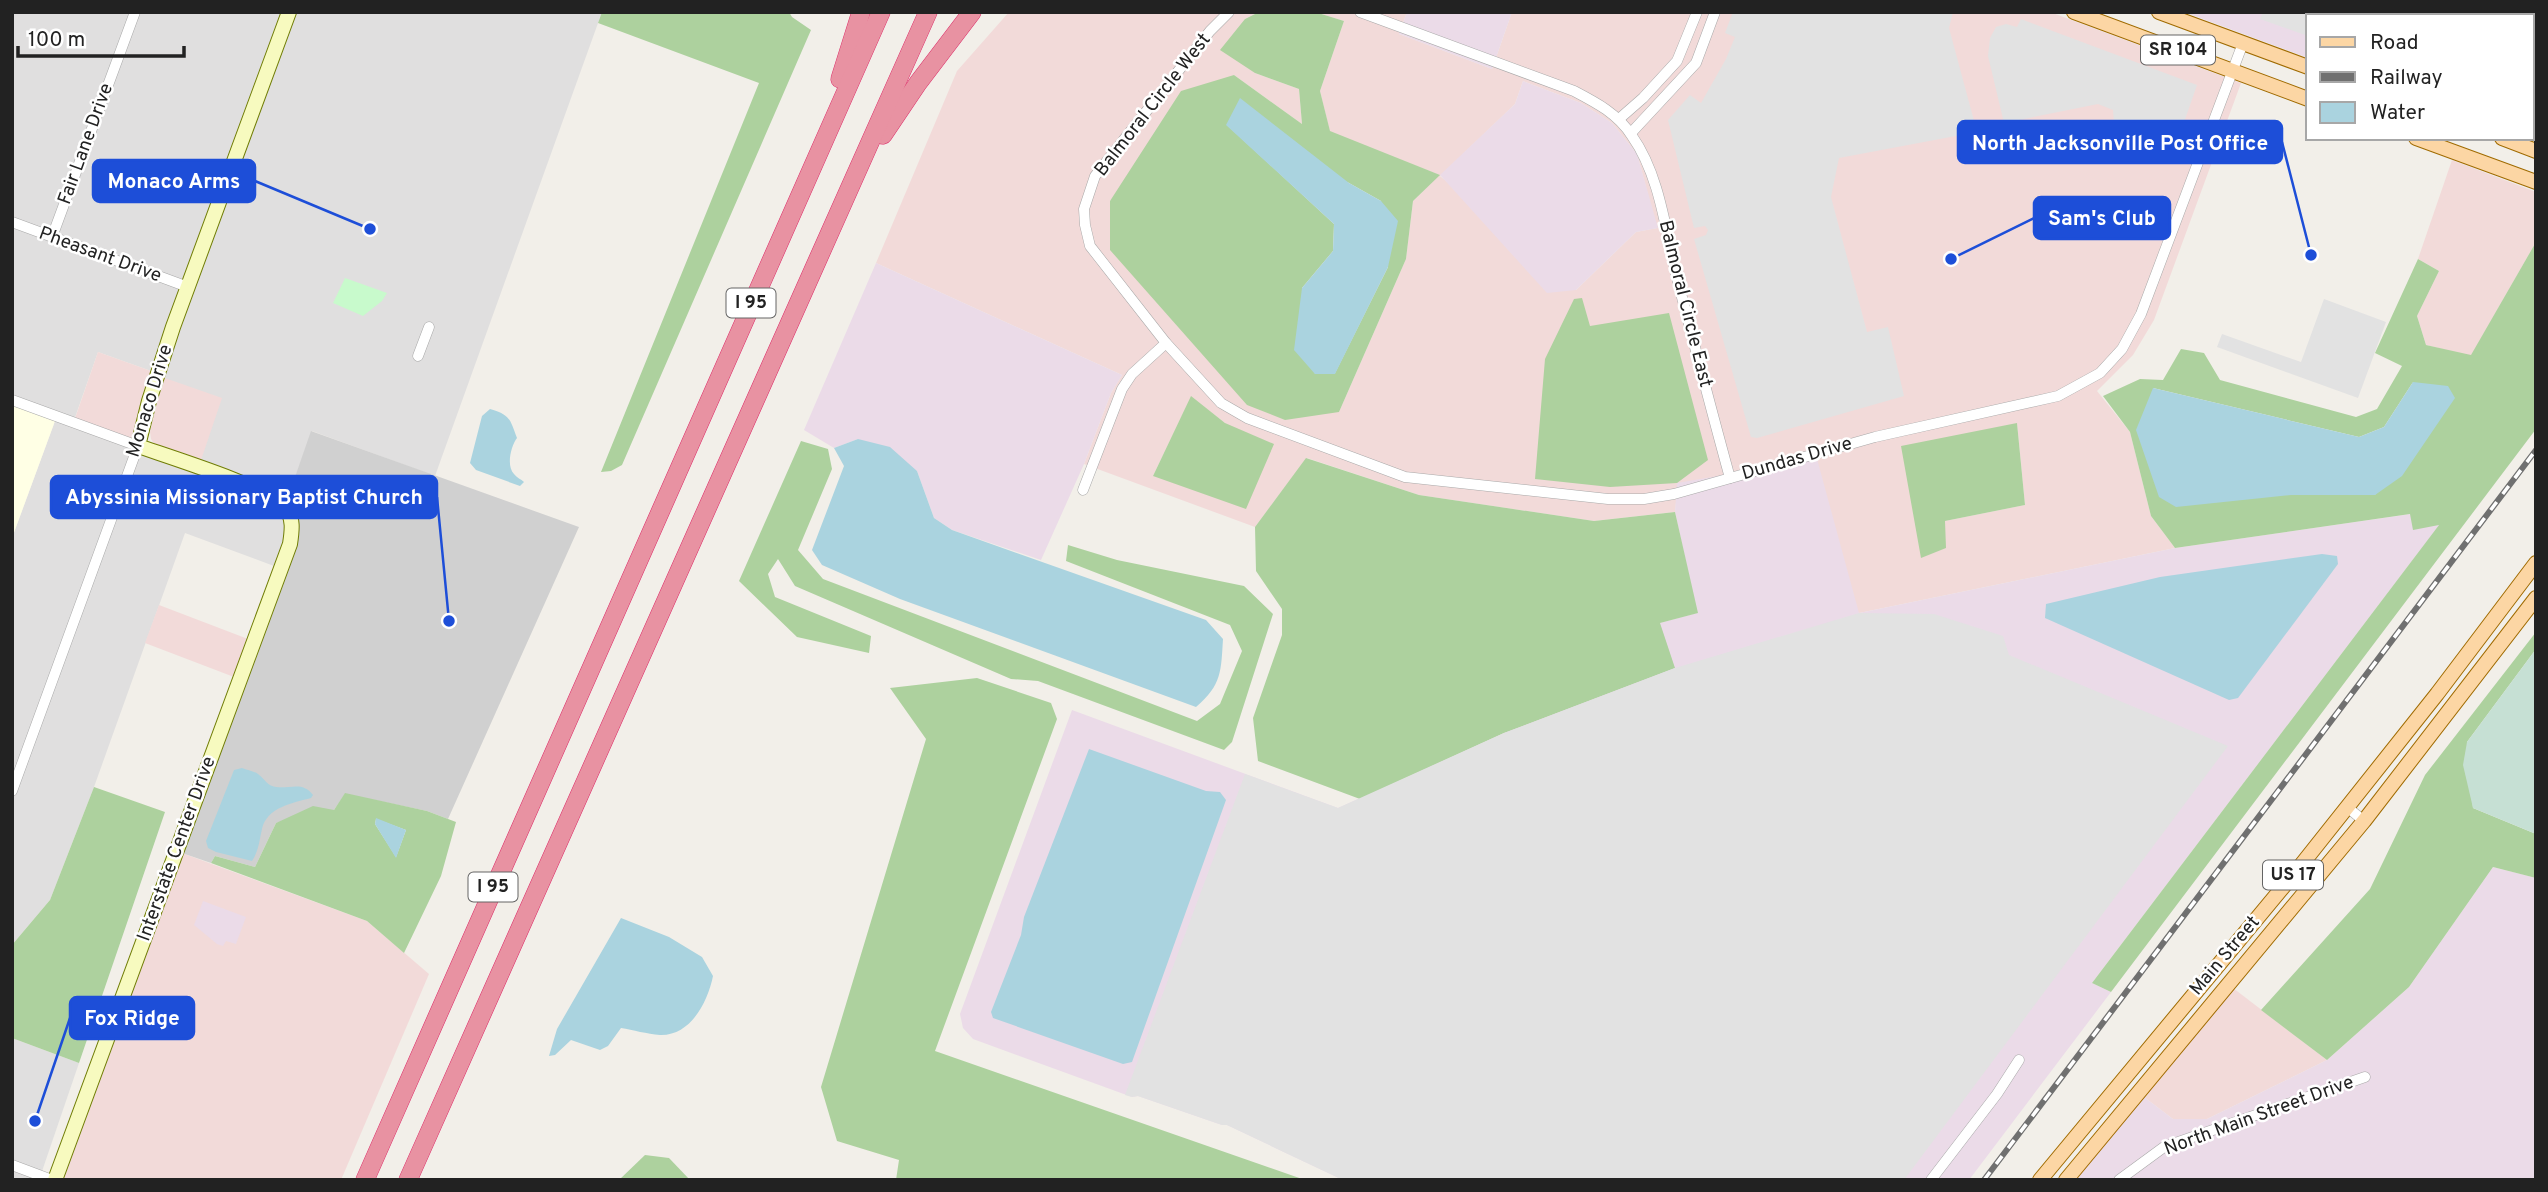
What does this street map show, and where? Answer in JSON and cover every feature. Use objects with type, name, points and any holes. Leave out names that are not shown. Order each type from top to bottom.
[{"type":"highway","points":[[820,148],[861,12]]},
{"type":"highway","name":"I 95","points":[[365,1180],[881,12]]},
{"type":"highway","name":"I 95","points":[[408,1180],[928,12]]},
{"type":"highway","points":[[858,172],[918,83],[972,12]]},
{"type":"main road","name":"SR 104","points":[[2074,12],[2306,98]]},
{"type":"main road","name":"SR 104","points":[[2159,12],[2306,66]]},
{"type":"main road","points":[[2421,140],[2536,182]]},
{"type":"main road","points":[[2507,140],[2536,151]]},
{"type":"main road","name":"Main Street","points":[[2040,1180],[2347,807],[2536,563]]},
{"type":"main road","name":"Main Street","points":[[2066,1180],[2364,821],[2536,598]]},
{"type":"street","name":"Fair Lane Drive","points":[[52,237],[135,12]]},
{"type":"street","name":"Monaco Drive","points":[[12,791],[138,446],[156,376],[289,12]]},
{"type":"street","name":"Balmoral Circle West","points":[[1166,342],[1090,246],[1084,209],[1095,176],[1210,31],[1229,12]]},
{"type":"street","name":"Balmoral Circle East","points":[[1360,12],[1567,88],[1602,106],[1619,119],[1642,152],[1658,198],[1730,478]]},
{"type":"street","points":[[1619,119],[1643,98],[1676,61],[1697,12]]},
{"type":"street","points":[[1630,133],[1696,63],[1715,12]]},
{"type":"street","name":"Dundas Drive","points":[[1166,342],[1208,389],[1237,414],[1405,477],[1627,500],[1674,494],[1886,434],[2041,402],[2073,390],[2100,373],[2122,349],[2140,315],[2243,43]]},
{"type":"street","name":"Pheasant Drive","points":[[12,222],[188,287]]},
{"type":"street","points":[[418,356],[429,327]]},
{"type":"street","points":[[1083,490],[1122,389],[1132,374],[1166,342]]},
{"type":"street","points":[[12,400],[138,446]]},
{"type":"street","name":"Interstate Center Drive","points":[[54,1180],[290,544],[292,528],[290,516],[279,500],[268,493],[138,446]]},
{"type":"street","points":[[2347,807],[2364,821]]},
{"type":"street","points":[[1931,1180],[1997,1094],[2019,1060]]},
{"type":"street","name":"North Main Street Drive","points":[[2119,1180],[2164,1147],[2365,1077]]},
{"type":"street","points":[[12,1165],[54,1180]]},
{"type":"shaded area","points":[[12,12],[282,12],[151,371],[98,352],[72,426],[257,494],[279,510],[284,521],[285,535],[274,566],[185,533],[94,787],[50,900],[12,945],[12,538],[55,421],[12,405]]},
{"type":"shaded area","points":[[296,12],[602,12],[435,476],[312,431],[287,500],[269,488],[200,463],[162,377]]},
{"type":"shaded area","points":[[1009,12],[1259,12],[1245,19],[1255,73],[1299,89],[1302,124],[1234,75],[1110,201],[1339,412],[1406,259],[1413,201],[1439,175],[1330,132],[1320,91],[1344,21],[1315,12],[1407,12],[1399,34],[1492,69],[1512,12],[2050,12],[2241,83],[2154,320],[2133,355],[2097,391],[2130,432],[2151,516],[2175,548],[1859,613],[1678,483],[1675,512],[1594,521],[1419,495],[1307,458],[1255,527],[1084,464],[1111,393],[1122,375],[876,263],[957,71]],"holes":[[[1523,81],[1581,103],[1612,123],[1637,154],[1657,228],[1636,232],[1576,290],[1440,176],[1515,104]],[[1191,397],[1225,423],[1153,476]],[[2017,423],[2025,505],[1945,521]]]},
{"type":"shaded area","points":[[1407,12],[1512,12],[1492,69],[1399,34]]},
{"type":"shaded area","points":[[1733,12],[1953,12],[1949,28],[1977,132],[1839,158],[1831,197],[1867,332],[1888,327],[1904,396],[1757,438],[1751,437],[1694,239],[1706,235],[1708,230],[1705,226],[1694,228],[1668,120],[1690,95],[1701,103],[1735,37],[1725,33]]},
{"type":"shaded area","points":[[2184,12],[2536,12],[2536,141],[2533,140],[2534,14],[2306,14],[2306,57]]},
{"type":"shaded area","points":[[2263,12],[2445,12],[2306,14],[2306,35],[2260,19]]},
{"type":"shaded area","points":[[2021,19],[2197,85],[2181,131],[2175,139],[2169,141],[2114,124],[2113,110],[2098,104],[2004,123],[1988,56],[1990,38],[1996,27],[2006,24],[2017,27]]},
{"type":"shaded area","points":[[1523,81],[1581,103],[1612,123],[1637,154],[1658,228],[1636,232],[1576,290],[1547,293],[1440,175],[1515,104]]},
{"type":"shaded area","points":[[2452,160],[2536,192],[2536,242],[2471,356],[2426,345],[2417,316],[2439,271],[2418,259]]},
{"type":"shaded area","points":[[876,263],[1122,375],[1111,393],[1084,464],[1041,560],[952,530],[934,518],[917,471],[858,439],[834,448],[804,430]]},
{"type":"shaded area","points":[[2324,299],[2386,322],[2358,398],[2217,347],[2222,334],[2301,362]]},
{"type":"shaded area","points":[[98,352],[151,371],[130,448],[72,427]]},
{"type":"shaded area","points":[[162,377],[222,398],[200,463],[155,445],[151,439],[150,432]]},
{"type":"shaded area","points":[[12,405],[55,421],[12,538]]},
{"type":"shaded area","points":[[311,431],[579,527],[448,819],[427,811],[345,794],[334,810],[276,823],[255,867],[215,856],[211,863],[182,853],[296,544],[287,500]]},
{"type":"shaded area","points":[[1817,459],[1859,613],[2175,548],[2411,514],[2440,524],[2092,983],[2111,992],[1969,1180],[1343,1180],[1227,1125],[1138,1096],[1132,1097],[973,1039],[963,1028],[960,1014],[1072,710],[1338,808],[1504,733],[1660,623],[1697,613],[1675,512],[1677,483]]},
{"type":"shaded area","points":[[159,605],[248,639],[234,677],[145,643]]},
{"type":"shaded area","points":[[1859,613],[1934,614],[2003,636],[2009,655],[2228,746],[1904,1180],[1343,1180],[1227,1125],[1138,1096],[1125,1095],[1245,774],[1338,808],[1504,733],[1675,668]]},
{"type":"shaded area","points":[[2536,649],[2536,834],[2473,808],[2463,765],[2467,742]]},
{"type":"shaded area","points":[[182,853],[367,921],[429,974],[341,1180],[62,1180]]},
{"type":"shaded area","points":[[2493,867],[2536,878],[2536,1180],[2074,1180],[2144,1097],[2173,1119],[2207,1119],[2327,1060],[2409,987]]},
{"type":"shaded area","points":[[203,901],[246,917],[236,944],[226,941],[223,946],[217,944],[194,925]]},
{"type":"shaded area","points":[[2233,988],[2327,1060],[2207,1119],[2173,1119],[2144,1097]]},
{"type":"shaded area","points":[[12,1038],[79,1063],[39,1180],[12,1180]]},
{"type":"green space","points":[[602,12],[789,12],[811,30],[622,465],[611,471],[601,472],[759,83],[598,23]]},
{"type":"green space","points":[[1259,12],[1315,12],[1344,21],[1320,91],[1330,131],[1440,175],[1413,201],[1406,259],[1339,412],[1285,420],[1247,405],[1110,250],[1110,201],[1181,91],[1234,75],[1302,124],[1299,89],[1255,73],[1220,50],[1245,19]],"holes":[[[1227,125],[1381,201],[1388,267],[1335,373],[1315,374],[1302,288],[1333,251],[1334,224]]]},
{"type":"green space","points":[[2536,242],[2536,429],[2111,992],[2092,983],[2439,525],[2413,530],[2410,514],[2175,548],[2151,516],[2130,432],[2103,396],[2140,379],[2163,380],[2181,349],[2204,353],[2220,380],[2356,417],[2377,409],[2402,366],[2375,353],[2418,259],[2439,271],[2417,316],[2426,345],[2471,355]],"holes":[[[2413,382],[2375,495],[2291,495],[2153,388],[2359,437],[2384,427]]]},
{"type":"green space","points":[[345,278],[387,293],[382,301],[363,316],[333,303]]},
{"type":"green space","points":[[1582,298],[1590,326],[1669,313],[1708,460],[1677,483],[1610,487],[1535,479],[1545,359],[1574,299]]},
{"type":"green space","points":[[1191,396],[1225,423],[1274,444],[1246,509],[1153,476]]},
{"type":"green space","points":[[2017,423],[2025,505],[1945,521],[1946,548],[1921,558],[1901,446]]},
{"type":"green space","points":[[801,441],[828,449],[832,469],[798,550],[823,579],[1197,721],[1220,704],[1242,651],[1230,625],[1066,561],[1068,545],[1117,560],[1244,586],[1273,614],[1232,742],[1224,750],[1038,681],[1011,679],[795,586],[778,559],[768,574],[775,597],[871,636],[869,653],[797,637],[739,581]]},
{"type":"green space","points":[[1306,458],[1419,495],[1594,521],[1675,512],[1698,613],[1660,623],[1675,668],[1504,733],[1360,799],[1258,761],[1253,718],[1282,635],[1282,609],[1256,571],[1255,527]]},
{"type":"green space","points":[[2536,632],[2536,649],[2467,742],[2473,808],[2536,834],[2536,878],[2493,867],[2409,987],[2327,1060],[2261,1010],[2370,889],[2425,775]]},
{"type":"green space","points":[[977,678],[1051,703],[1057,719],[935,1051],[1305,1180],[896,1180],[899,1160],[837,1141],[821,1087],[926,739],[890,688]]},
{"type":"green space","points":[[94,787],[165,812],[79,1063],[12,1038],[12,945],[50,900]]},
{"type":"green space","points":[[345,793],[427,811],[456,822],[441,876],[404,953],[367,921],[211,863],[215,856],[255,867],[276,823],[313,806],[334,810]],"holes":[[[376,819],[406,830],[396,857],[375,824]]]},
{"type":"green space","points":[[645,1155],[669,1158],[690,1180],[619,1180]]},
{"type":"water","points":[[1240,98],[1349,183],[1381,201],[1398,221],[1388,267],[1335,374],[1315,374],[1294,350],[1302,288],[1333,251],[1334,224],[1226,125]]},
{"type":"water","points":[[2413,382],[2448,386],[2455,398],[2402,476],[2375,495],[2291,495],[2176,507],[2159,497],[2136,430],[2153,388],[2359,437],[2384,427]]},
{"type":"water","points":[[490,409],[506,416],[513,427],[517,438],[511,451],[510,466],[515,475],[524,482],[520,486],[476,470],[470,463],[482,416]]},
{"type":"water","points":[[858,439],[890,447],[917,471],[934,518],[952,530],[1206,620],[1223,639],[1220,669],[1211,692],[1196,707],[900,599],[822,565],[812,550],[844,466],[834,448]]},
{"type":"water","points":[[2322,554],[2337,556],[2338,564],[2238,698],[2229,700],[2045,618],[2046,604],[2160,577]]},
{"type":"water","points":[[1089,749],[1206,791],[1220,792],[1226,800],[1132,1062],[1123,1064],[993,1018],[991,1012],[1021,935],[1024,917]]},
{"type":"water","points":[[242,768],[256,773],[273,786],[301,787],[313,795],[282,807],[269,816],[252,861],[216,852],[208,848],[206,841],[234,770]]},
{"type":"water","points":[[376,818],[406,830],[396,858],[375,824]]},
{"type":"water","points":[[621,918],[669,937],[702,957],[713,976],[702,1006],[689,1023],[671,1034],[660,1035],[621,1028],[608,1046],[600,1050],[571,1040],[555,1055],[549,1056],[557,1029]]},
{"type":"railway","points":[[1984,1180],[2536,450]]},
{"type":"place","name":"Monaco Arms","points":[[370,229]]},
{"type":"place","name":"North Jacksonville Post Office","points":[[2311,255]]},
{"type":"place","name":"Sam's Club","points":[[1951,259]]},
{"type":"place","name":"Abyssinia Missionary Baptist Church","points":[[449,621]]},
{"type":"place","name":"Fox Ridge","points":[[35,1121]]}]
